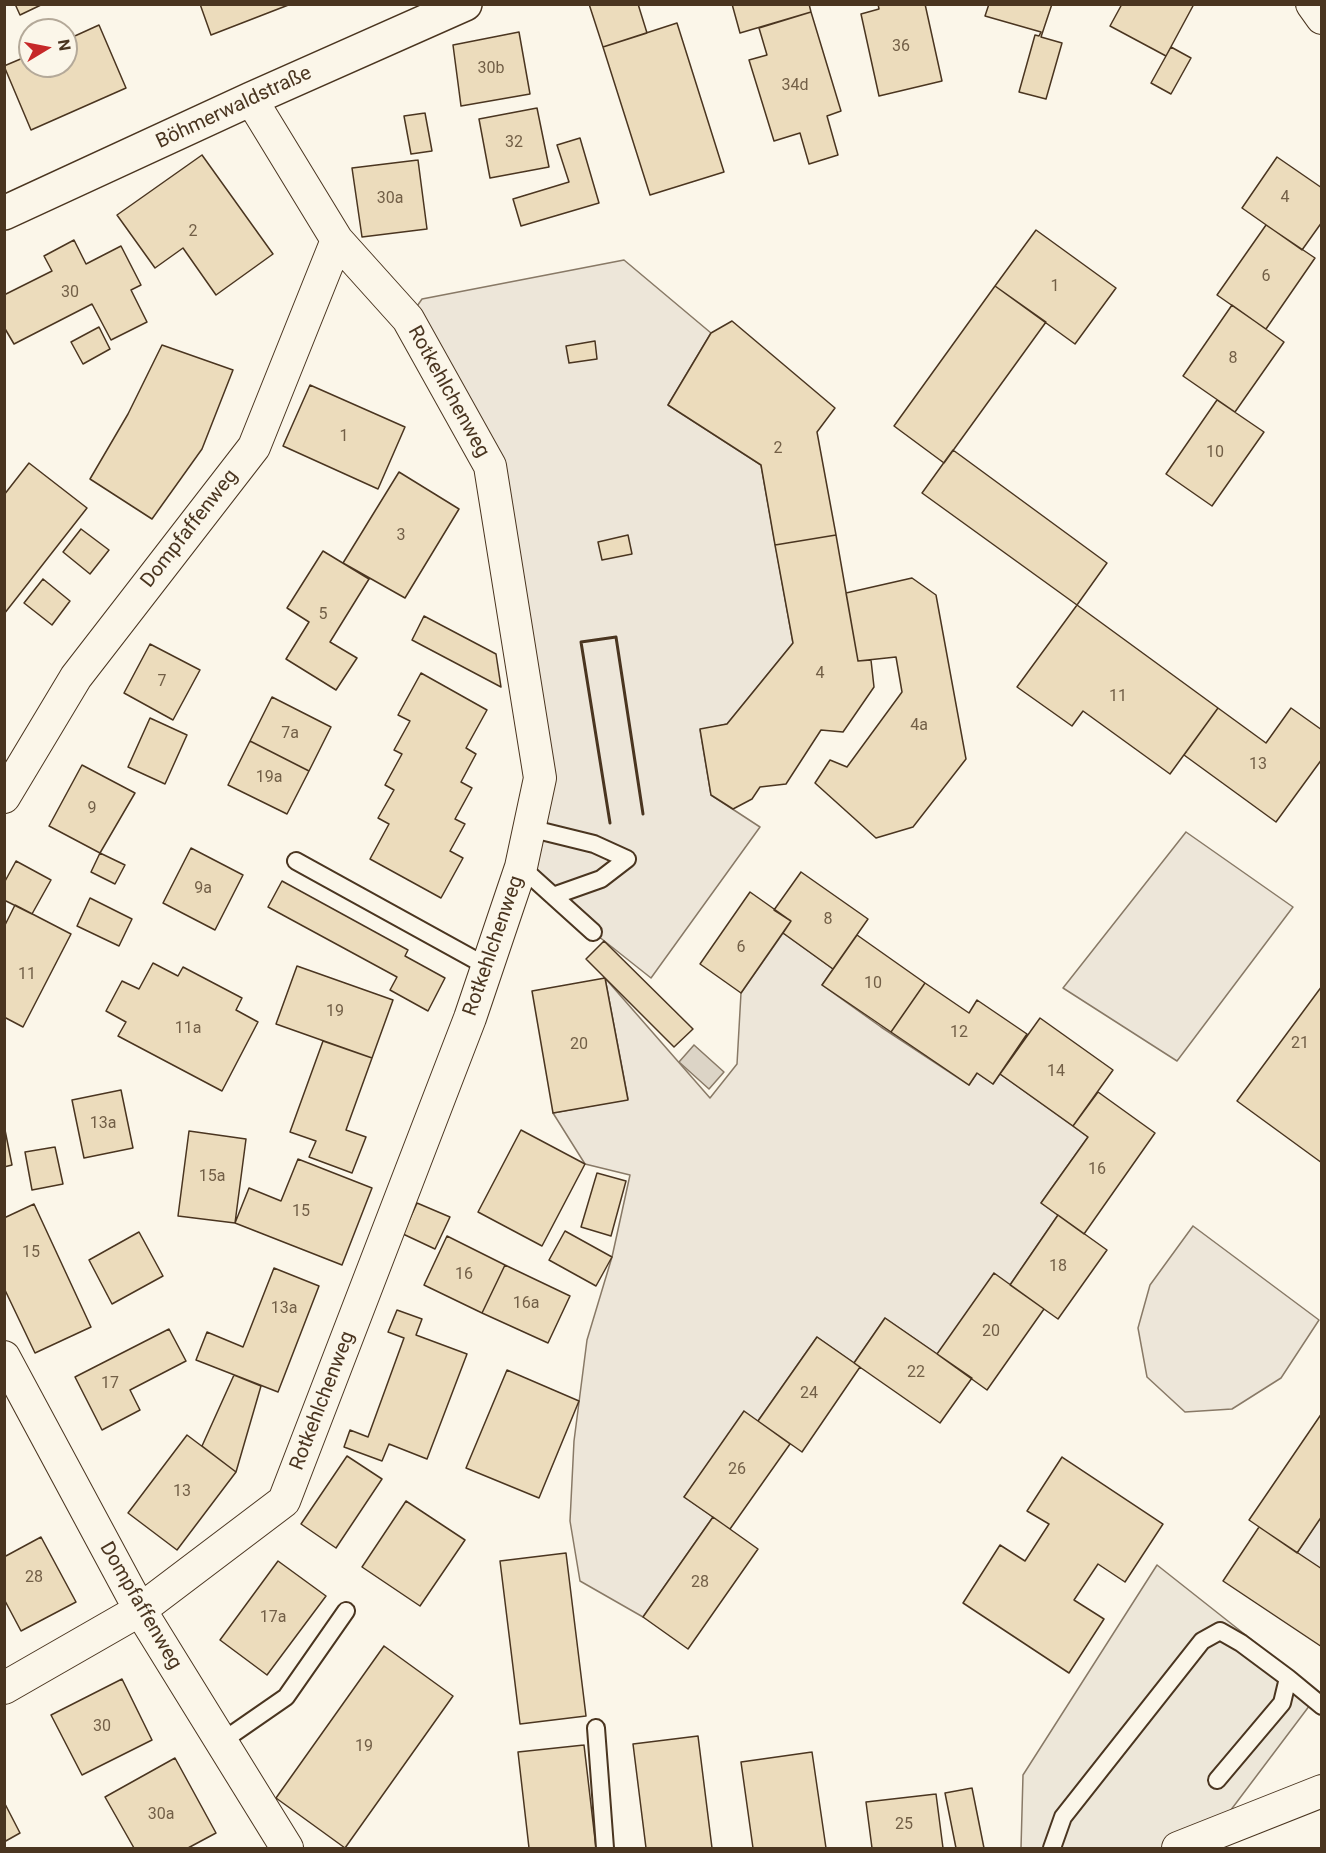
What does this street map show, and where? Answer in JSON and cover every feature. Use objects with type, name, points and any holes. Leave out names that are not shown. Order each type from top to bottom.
[{"type":"street","name":"Böhmerwaldstraße","points":[[4,213],[251,99],[465,4]]},
{"type":"street","points":[[1312,4],[1322,18]]},
{"type":"street","name":"Rotkehlchenweg","points":[[4,1688],[140,1610],[284,1501],[488,967],[521,867],[540,778],[490,466],[408,320],[337,240],[251,99]]},
{"type":"street","name":"Dompfaffenweg","points":[[4,797],[76,676],[254,447],[337,240]]},
{"type":"street","name":"Dompfaffenweg","points":[[4,1357],[140,1610],[287,1848]]},
{"type":"street","points":[[1178,1848],[1322,1791]]},
{"type":"lane","points":[[529,828],[594,844],[627,859],[601,879],[554,897]]},
{"type":"lane","points":[[296,861],[488,967]]},
{"type":"lane","points":[[521,867],[593,932]]},
{"type":"lane","points":[[221,1742],[286,1697],[346,1611]]},
{"type":"lane","points":[[1052,1848],[1064,1817],[1202,1641],[1220,1631],[1241,1642],[1322,1706]]},
{"type":"lane","points":[[1217,1780],[1282,1703],[1288,1678]]},
{"type":"lane","points":[[596,1728],[605,1848]]},
{"type":"shaded area","points":[[624,260],[711,333],[668,405],[761,465],[793,643],[727,724],[700,730],[711,795],[760,827],[651,978],[593,932],[521,867],[540,778],[490,466],[408,319],[422,299]]},
{"type":"shaded area","points":[[1186,832],[1293,907],[1177,1061],[1063,988]]},
{"type":"shaded area","points":[[783,933],[833,969],[822,985],[881,1027],[969,1085],[977,1073],[993,1084],[1000,1074],[1088,1137],[1041,1203],[1058,1215],[1010,1285],[937,1354],[885,1318],[854,1363],[817,1337],[758,1421],[684,1497],[713,1517],[643,1617],[580,1581],[570,1521],[574,1441],[587,1340],[612,1257],[630,1175],[585,1164],[553,1113],[628,1099],[605,978],[710,1098],[737,1064],[741,993]]},
{"type":"shaded area","points":[[694,1045],[724,1072],[709,1089],[679,1062]]},
{"type":"shaded area","points":[[1193,1226],[1319,1320],[1281,1378],[1232,1409],[1185,1412],[1147,1377],[1138,1328],[1150,1285]]},
{"type":"shaded area","points":[[1321,1516],[1321,1569],[1297,1553]]},
{"type":"shaded area","points":[[1157,1565],[1319,1693],[1212,1835],[1178,1848],[1021,1848],[1023,1775]]},
{"type":"building","points":[[15,4],[43,4],[20,15]]},
{"type":"building","points":[[200,4],[291,4],[211,35]]},
{"type":"building","points":[[589,4],[638,4],[647,33],[603,47]]},
{"type":"building","points":[[732,4],[809,4],[811,12],[740,33]]},
{"type":"building","points":[[878,4],[925,4],[942,81],[879,96],[861,14],[879,9]]},
{"type":"building","points":[[989,4],[1052,4],[1041,37],[1062,43],[1046,99],[1019,92],[1035,35],[1039,36],[1041,32],[985,16]]},
{"type":"building","points":[[1122,4],[1194,4],[1166,56],[1110,26]]},
{"type":"building","points":[[811,12],[841,111],[827,116],[838,155],[809,164],[800,133],[774,141],[749,60],[767,55],[759,28]]},
{"type":"building","points":[[677,23],[724,172],[650,195],[603,47]]},
{"type":"building","points":[[99,25],[126,88],[31,130],[4,66],[18,60],[18,78],[78,78],[78,35]]},
{"type":"building","points":[[519,32],[530,94],[461,106],[453,45]]},
{"type":"building","points":[[1171,47],[1191,58],[1171,94],[1151,83]]},
{"type":"building","points":[[537,108],[549,167],[490,178],[479,119]]},
{"type":"building","points":[[425,113],[432,151],[411,154],[404,116]]},
{"type":"building","points":[[580,138],[599,203],[521,226],[513,199],[569,182],[557,145]]},
{"type":"building","points":[[202,155],[273,254],[216,295],[183,248],[155,268],[117,215]]},
{"type":"building","points":[[1277,157],[1322,188],[1322,222],[1302,250],[1242,208]]},
{"type":"building","points":[[418,160],[427,229],[362,237],[352,168]]},
{"type":"building","points":[[1266,225],[1315,258],[1266,329],[1217,295]]},
{"type":"building","points":[[1036,230],[1116,288],[1075,344],[995,286]]},
{"type":"building","points":[[74,240],[86,264],[121,246],[141,285],[131,290],[147,322],[111,340],[92,304],[14,344],[4,327],[4,295],[52,271],[44,256]]},
{"type":"building","points":[[995,286],[1046,322],[944,463],[894,426]]},
{"type":"building","points":[[1232,305],[1284,342],[1235,412],[1183,376]]},
{"type":"building","points":[[732,321],[835,408],[817,432],[836,535],[775,545],[761,465],[668,405],[711,333]]},
{"type":"building","points":[[99,327],[110,349],[83,364],[71,342]]},
{"type":"building","points":[[595,341],[597,359],[569,363],[566,346]]},
{"type":"building","points":[[162,345],[233,370],[202,449],[152,519],[90,479],[128,414]]},
{"type":"building","points":[[310,385],[405,427],[378,489],[283,446]]},
{"type":"building","points":[[1217,400],[1264,432],[1212,506],[1166,474]]},
{"type":"building","points":[[953,450],[1107,563],[1077,605],[922,493]]},
{"type":"building","points":[[29,463],[87,508],[4,614],[4,495]]},
{"type":"building","points":[[399,472],[459,509],[405,598],[343,563]]},
{"type":"building","points":[[81,529],[109,550],[90,574],[63,552]]},
{"type":"building","points":[[628,535],[632,554],[602,560],[598,542]]},
{"type":"building","points":[[836,535],[858,661],[871,660],[874,687],[843,732],[821,730],[786,784],[760,787],[752,799],[733,809],[711,795],[700,729],[727,724],[793,643],[775,545]]},
{"type":"building","points":[[323,551],[369,579],[330,642],[357,658],[336,690],[286,659],[309,622],[287,608]]},
{"type":"building","points":[[912,578],[936,595],[966,759],[913,827],[876,838],[815,783],[830,760],[847,767],[902,692],[896,657],[858,661],[846,593]]},
{"type":"building","points":[[43,579],[70,601],[52,625],[24,603]]},
{"type":"building","points":[[1077,605],[1218,708],[1170,774],[1083,711],[1072,726],[1017,687]]},
{"type":"building","points":[[424,616],[496,654],[501,687],[412,640]]},
{"type":"building","points":[[150,644],[200,670],[173,720],[124,693]]},
{"type":"building","points":[[421,673],[487,710],[466,748],[476,754],[461,782],[472,788],[455,819],[465,824],[450,851],[463,858],[441,898],[370,859],[389,824],[378,818],[394,790],[385,785],[402,754],[394,750],[410,721],[398,715]]},
{"type":"building","points":[[272,697],[331,727],[309,771],[250,741]]},
{"type":"building","points":[[1218,708],[1266,743],[1291,708],[1322,730],[1322,759],[1276,822],[1184,755]]},
{"type":"building","points":[[150,718],[187,735],[165,784],[128,767]]},
{"type":"building","points":[[250,741],[309,771],[287,814],[228,785]]},
{"type":"building","points":[[82,765],[135,793],[100,853],[49,826]]},
{"type":"building","points":[[191,848],[243,875],[215,930],[163,903]]},
{"type":"building","points":[[100,853],[125,865],[115,884],[91,872]]},
{"type":"building","points":[[16,861],[51,880],[32,914],[4,900],[4,883]]},
{"type":"building","points":[[801,872],[868,919],[833,969],[783,933],[791,921],[774,910]]},
{"type":"building","points":[[282,881],[408,950],[405,956],[445,978],[428,1011],[390,990],[397,977],[268,907]]},
{"type":"building","points":[[750,892],[791,921],[741,993],[700,964]]},
{"type":"building","points":[[90,898],[132,919],[119,946],[77,926]]},
{"type":"building","points":[[15,905],[71,934],[23,1027],[4,1017],[4,927]]},
{"type":"building","points":[[857,935],[925,983],[891,1032],[822,985]]},
{"type":"building","points":[[604,941],[693,1029],[674,1047],[586,959]]},
{"type":"building","points":[[153,963],[178,976],[183,967],[242,998],[236,1010],[258,1022],[222,1091],[118,1036],[126,1022],[106,1011],[122,981],[139,989]]},
{"type":"building","points":[[297,966],[393,1000],[372,1058],[276,1024]]},
{"type":"building","points":[[605,978],[628,1100],[553,1113],[532,991]]},
{"type":"building","points":[[925,983],[969,1013],[977,1000],[1027,1034],[993,1084],[977,1073],[969,1085],[891,1032]]},
{"type":"building","points":[[1322,986],[1322,1163],[1237,1101]]},
{"type":"building","points":[[1040,1018],[1113,1070],[1073,1126],[1000,1074]]},
{"type":"building","points":[[323,1041],[372,1058],[346,1130],[366,1137],[352,1173],[309,1157],[316,1141],[290,1132]]},
{"type":"building","points":[[121,1090],[133,1148],[84,1158],[72,1100]]},
{"type":"building","points":[[1098,1092],[1155,1133],[1084,1234],[1041,1203],[1088,1137],[1073,1126]]},
{"type":"building","points":[[4,1125],[12,1165],[4,1167]]},
{"type":"building","points":[[521,1130],[585,1164],[542,1246],[478,1212]]},
{"type":"building","points":[[189,1131],[246,1139],[235,1223],[178,1216]]},
{"type":"building","points":[[55,1147],[63,1184],[32,1190],[25,1152]]},
{"type":"building","points":[[298,1159],[372,1188],[342,1265],[235,1223],[249,1188],[281,1201]]},
{"type":"building","points":[[597,1173],[626,1181],[611,1236],[581,1227]]},
{"type":"building","points":[[417,1203],[450,1217],[435,1249],[403,1234]]},
{"type":"building","points":[[34,1204],[91,1327],[35,1353],[4,1288],[4,1218]]},
{"type":"building","points":[[1058,1215],[1107,1250],[1058,1319],[1010,1285]]},
{"type":"building","points":[[565,1231],[612,1257],[596,1286],[549,1260]]},
{"type":"building","points":[[139,1232],[163,1276],[112,1304],[89,1260]]},
{"type":"building","points":[[447,1236],[505,1265],[482,1313],[424,1285]]},
{"type":"building","points":[[505,1265],[570,1296],[548,1343],[482,1313]]},
{"type":"building","points":[[274,1268],[319,1286],[278,1392],[196,1360],[207,1332],[243,1347]]},
{"type":"building","points":[[994,1273],[1044,1309],[987,1390],[937,1354]]},
{"type":"building","points":[[397,1310],[422,1319],[416,1335],[467,1354],[427,1459],[389,1444],[382,1461],[344,1447],[350,1430],[368,1437],[404,1338],[388,1332]]},
{"type":"building","points":[[885,1318],[972,1378],[940,1423],[854,1363]]},
{"type":"building","points":[[169,1329],[186,1361],[130,1390],[140,1410],[102,1430],[75,1377]]},
{"type":"building","points":[[817,1337],[860,1367],[802,1452],[758,1421]]},
{"type":"building","points":[[507,1370],[579,1401],[539,1498],[466,1468]]},
{"type":"building","points":[[234,1375],[261,1386],[236,1472],[202,1446]]},
{"type":"building","points":[[744,1411],[790,1444],[730,1529],[684,1497]]},
{"type":"building","points":[[1322,1413],[1322,1516],[1297,1553],[1249,1520]]},
{"type":"building","points":[[187,1435],[236,1472],[177,1550],[128,1513]]},
{"type":"building","points":[[347,1456],[382,1479],[336,1548],[301,1524]]},
{"type":"building","points":[[1062,1457],[1163,1524],[1125,1582],[1098,1564],[1074,1600],[1104,1619],[1069,1673],[963,1603],[1000,1545],[1025,1561],[1049,1524],[1027,1511]]},
{"type":"building","points":[[406,1501],[465,1540],[420,1606],[362,1567]]},
{"type":"building","points":[[713,1517],[758,1549],[688,1649],[643,1617]]},
{"type":"building","points":[[1259,1527],[1322,1569],[1322,1647],[1223,1581]]},
{"type":"building","points":[[41,1537],[76,1602],[21,1631],[4,1599],[4,1557]]},
{"type":"building","points":[[566,1553],[586,1716],[520,1724],[500,1561]]},
{"type":"building","points":[[278,1561],[326,1596],[267,1675],[220,1640]]},
{"type":"building","points":[[384,1646],[453,1696],[345,1848],[276,1798]]},
{"type":"building","points":[[122,1679],[152,1740],[82,1775],[51,1715]]},
{"type":"building","points":[[698,1736],[712,1848],[646,1848],[633,1744]]},
{"type":"building","points":[[584,1745],[596,1848],[529,1848],[518,1752]]},
{"type":"building","points":[[812,1752],[826,1848],[753,1848],[741,1762]]},
{"type":"building","points":[[175,1758],[216,1833],[188,1848],[134,1848],[105,1797]]},
{"type":"building","points":[[972,1788],[984,1848],[956,1848],[945,1793]]},
{"type":"building","points":[[936,1794],[943,1848],[872,1848],[866,1802]]},
{"type":"building","points":[[4,1802],[20,1833],[4,1842]]},
{"type":"wall","points":[[610,823],[581,642],[616,637],[643,814]]}]
